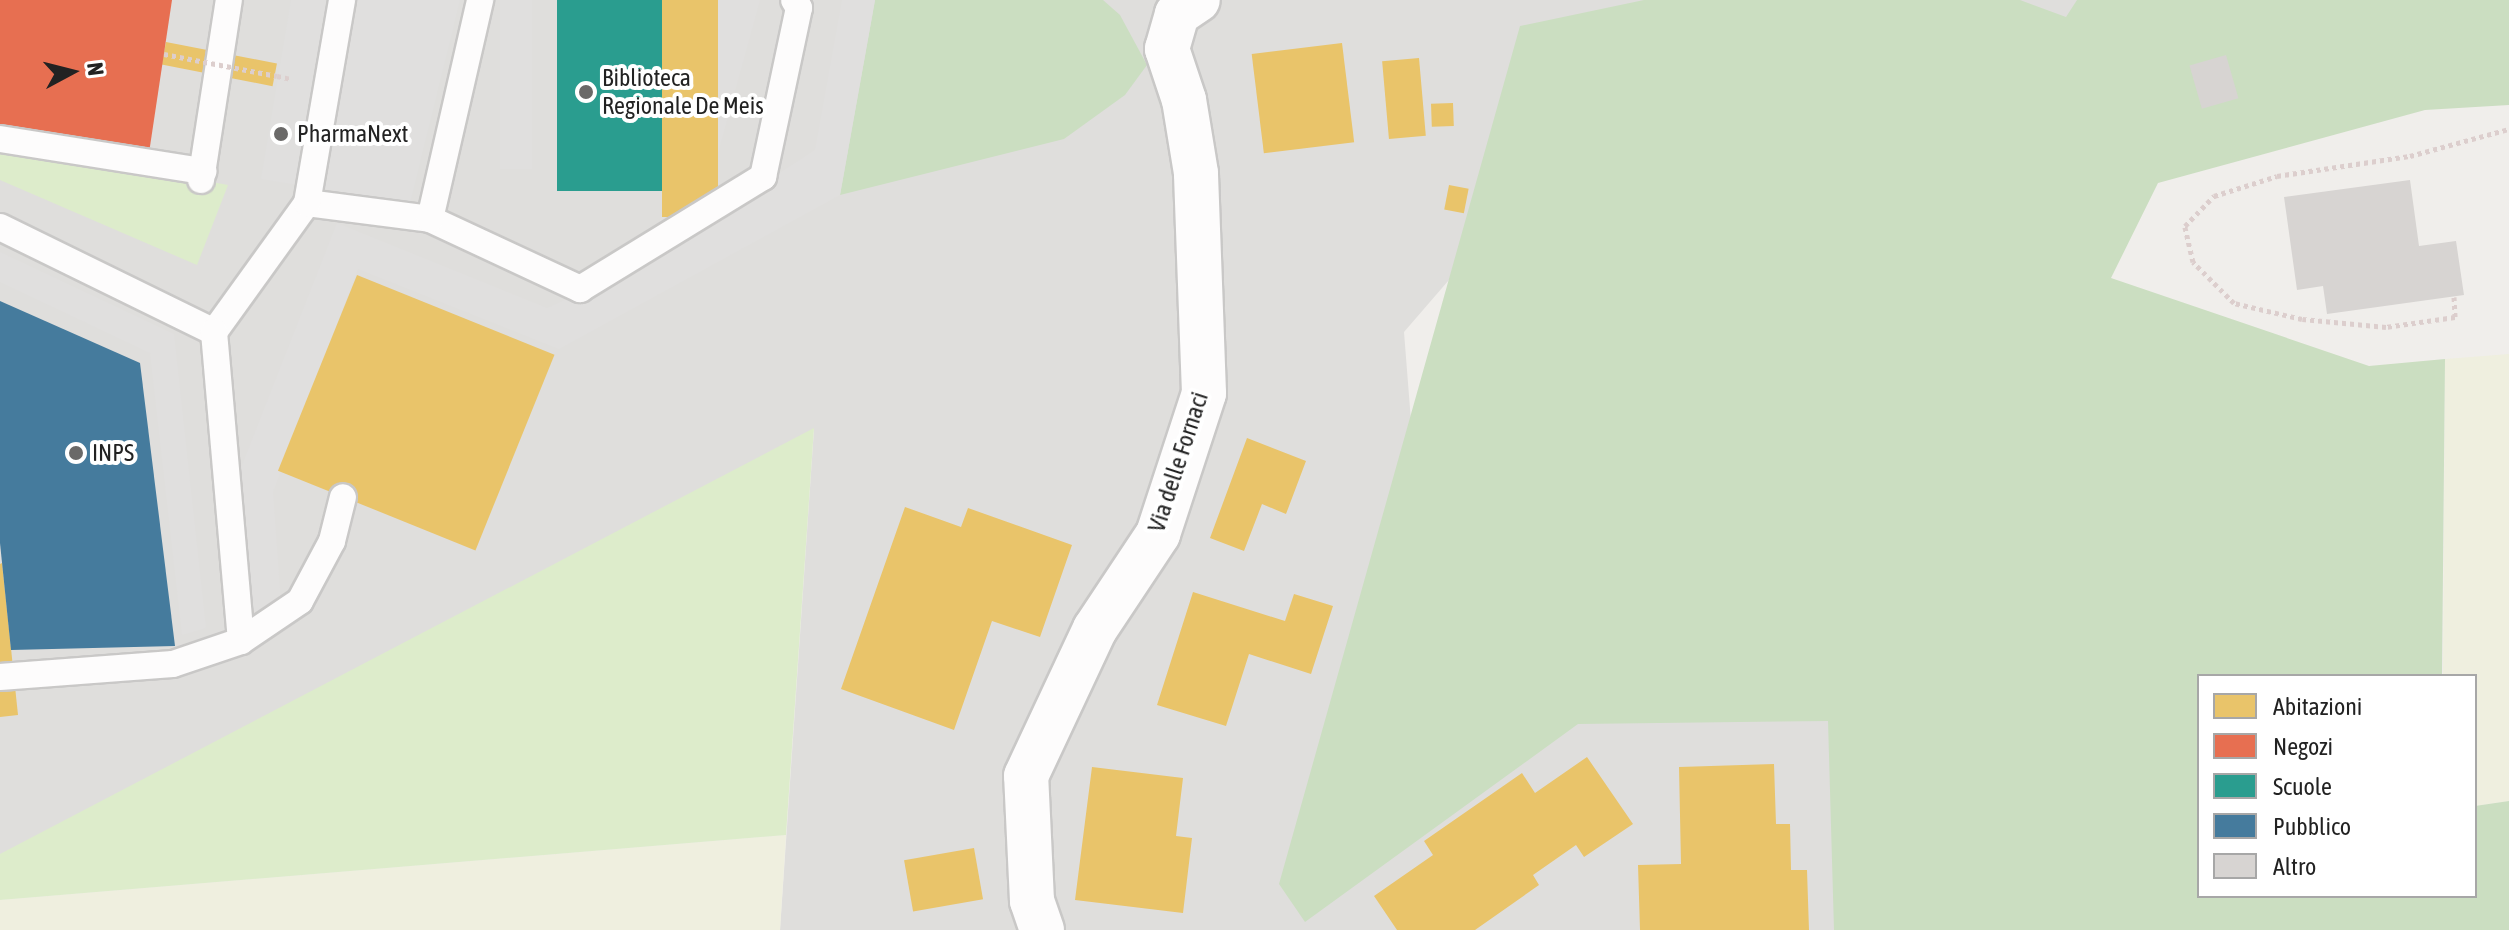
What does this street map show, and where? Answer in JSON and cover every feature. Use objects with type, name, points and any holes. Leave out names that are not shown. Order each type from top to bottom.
[{"type":"street","name":"Via delle Fornaci","points":[[1042,930],[1032,901],[1026,776],[1095,629],[1158,534],[1204,393],[1196,173],[1184,100],[1167,49],[1178,5]]},
{"type":"lane","points":[[0,139],[202,175],[229,0]]},
{"type":"lane","points":[[241,641],[214,332],[307,203],[342,0]]},
{"type":"lane","points":[[430,219],[480,0]]},
{"type":"lane","points":[[307,203],[430,219],[580,289],[763,177],[799,8],[794,0]]},
{"type":"lane","points":[[0,227],[214,332]]},
{"type":"lane","points":[[0,677],[173,664],[241,641],[300,601],[332,541],[343,497]]},
{"type":"path","points":[[164,54],[277,76]]},
{"type":"path","points":[[2454,297],[2455,317],[2386,327],[2302,319],[2234,303],[2193,262],[2185,226],[2214,196],[2277,176],[2410,156],[2509,129]]},
{"type":"shaded area","points":[[0,0],[2100,0],[2002,71],[1626,75],[1404,332],[1429,650],[1903,624],[2203,930],[780,930],[814,429],[0,857]]},
{"type":"shaded area","points":[[291,0],[460,0],[410,203],[261,179]]},
{"type":"shaded area","points":[[500,0],[532,0],[532,169],[500,169]]},
{"type":"shaded area","points":[[718,0],[760,0],[698,226],[815,150],[842,0],[875,0],[840,195],[559,349],[358,269],[273,492],[281,603],[249,614],[239,473],[337,223],[547,308],[633,270],[696,227],[659,224]]},
{"type":"shaded area","points":[[0,252],[174,334],[206,628],[182,635],[150,353],[0,282]]},
{"type":"green space","points":[[875,0],[1103,0],[1120,15],[1147,65],[1125,95],[1064,139],[840,195]]},
{"type":"green space","points":[[1644,0],[2020,0],[2066,17],[2077,0],[2509,0],[2509,105],[2425,110],[2158,183],[2111,278],[2369,366],[2445,359],[2442,674],[2197,674],[2197,898],[2477,898],[2477,806],[2509,801],[2509,930],[1834,930],[1828,721],[1578,724],[1305,922],[1279,884],[1520,26]]},
{"type":"green space","points":[[0,144],[228,185],[197,265],[0,180]]},
{"type":"green space","points":[[2509,354],[2509,801],[2477,806],[2477,674],[2443,674],[2445,359]]},
{"type":"green space","points":[[814,428],[786,835],[0,900],[0,854]]},
{"type":"green space","points":[[786,835],[780,930],[0,930],[0,900]]},
{"type":"building: Abitazioni","points":[[662,0],[718,0],[718,217],[662,217]]},
{"type":"building: Abitazioni","points":[[166,42],[277,64],[273,86],[162,65]]},
{"type":"building: Abitazioni","points":[[1342,43],[1354,142],[1264,153],[1252,54]]},
{"type":"building: Abitazioni","points":[[1419,58],[1426,136],[1389,139],[1382,61]]},
{"type":"building: Abitazioni","points":[[1453,103],[1454,126],[1432,127],[1431,104]]},
{"type":"building: Abitazioni","points":[[1449,185],[1469,189],[1464,213],[1444,210]]},
{"type":"building: Abitazioni","points":[[357,275],[554,355],[475,550],[278,471]]},
{"type":"building: Abitazioni","points":[[1247,438],[1306,461],[1286,514],[1262,504],[1244,551],[1210,538]]},
{"type":"building: Abitazioni","points":[[905,507],[961,527],[968,508],[1072,545],[1040,637],[992,621],[954,730],[841,689]]},
{"type":"building: Abitazioni","points":[[0,564],[18,715],[0,717]]},
{"type":"building: Abitazioni","points":[[1193,592],[1285,621],[1294,594],[1333,606],[1311,674],[1249,654],[1226,726],[1157,705]]},
{"type":"building: Abitazioni","points":[[1587,757],[1633,824],[1584,857],[1576,845],[1533,875],[1539,885],[1475,930],[1397,930],[1374,896],[1433,855],[1424,841],[1522,773],[1535,793]]},
{"type":"building: Abitazioni","points":[[1774,764],[1776,824],[1790,824],[1791,870],[1807,870],[1809,930],[1640,930],[1638,865],[1681,864],[1679,767]]},
{"type":"building: Abitazioni","points":[[1092,767],[1183,778],[1176,836],[1192,838],[1183,913],[1075,900]]},
{"type":"building: Abitazioni","points":[[974,848],[983,899],[913,912],[904,860]]},
{"type":"building: Negozi","points":[[0,0],[172,0],[149,153],[0,128]]},
{"type":"building: Scuole","name":"Biblioteca Regionale De Meis","points":[[557,0],[662,0],[662,191],[557,191]]},
{"type":"building: Pubblico","name":"INPS","points":[[0,301],[140,363],[175,646],[11,650],[0,543]]},
{"type":"building: Altro","points":[[2226,55],[2238,98],[2202,109],[2189,65]]},
{"type":"building: Altro","points":[[2410,180],[2419,246],[2456,241],[2464,295],[2327,314],[2323,286],[2297,290],[2284,197]]},
{"type":"place","name":"Biblioteca Regionale De Meis","points":[[586,92]]},
{"type":"place","name":"PharmaNext","points":[[281,134]]},
{"type":"place","name":"INPS","points":[[76,453]]}]
